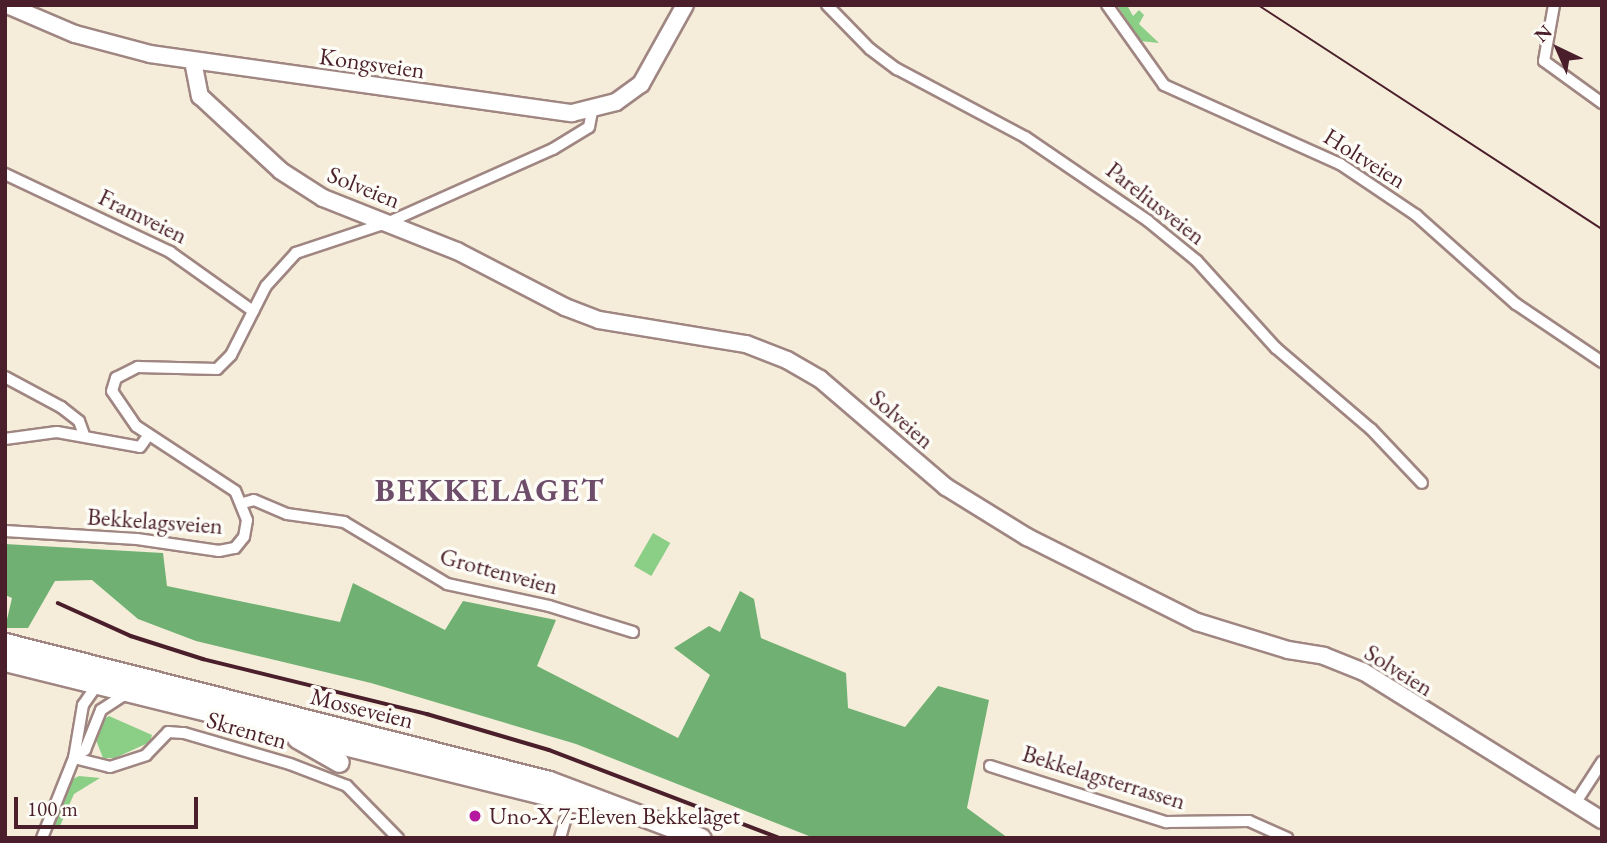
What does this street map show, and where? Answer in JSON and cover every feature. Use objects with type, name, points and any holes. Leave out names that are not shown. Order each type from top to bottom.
[{"type":"highway","name":"Mosseveien","points":[[5,643],[549,781],[701,838]]},
{"type":"highway","points":[[5,651],[14,663]]},
{"type":"highway","name":"Mosseveien","points":[[14,663],[584,805],[692,838]]},
{"type":"highway","points":[[97,685],[163,682]]},
{"type":"highway","points":[[287,732],[339,762]]},
{"type":"highway","points":[[547,809],[584,805]]},
{"type":"street","name":"Kongsveien","points":[[7,5],[94,40],[193,61],[551,112],[592,111],[616,102],[641,83],[685,5]]},
{"type":"street","name":"Pareliusveien","points":[[827,5],[870,49],[897,69],[1025,137],[1148,220],[1197,261],[1276,348],[1371,429],[1422,483]]},
{"type":"street","name":"Holtveien","points":[[1107,5],[1164,85],[1340,164],[1422,219],[1516,304],[1602,362]]},
{"type":"street","points":[[1554,5],[1544,61],[1602,103]]},
{"type":"street","name":"Solveien","points":[[193,61],[200,96],[281,172],[331,202],[389,222],[599,320],[746,344],[787,360],[820,379],[946,486],[1038,543],[1196,622],[1345,663],[1602,820]]},
{"type":"street","name":"Bekkelagsveien","points":[[5,531],[137,539],[219,551],[235,548],[244,537],[243,503],[213,473],[148,436],[120,406],[113,391],[117,378],[138,367],[217,369],[231,355],[275,274],[296,253],[309,245],[389,222],[553,149],[589,127],[592,111]]},
{"type":"street","name":"Framveien","points":[[5,174],[170,252],[253,311]]},
{"type":"street","points":[[5,377],[61,407],[79,421],[84,435]]},
{"type":"street","points":[[5,439],[57,432],[140,447],[148,436]]},
{"type":"street","name":"Grottenveien","points":[[243,503],[254,500],[287,514],[344,522],[447,584],[549,606],[627,634],[633,632]]},
{"type":"street","points":[[74,758],[85,750],[101,709],[97,685]]},
{"type":"street","points":[[42,838],[74,758],[83,705],[97,685]]},
{"type":"street","points":[[101,709],[127,693]]},
{"type":"street","name":"Skrenten","points":[[74,758],[110,767],[146,755],[173,731],[336,781],[356,792],[398,838]]},
{"type":"street","points":[[1576,802],[1602,762]]},
{"type":"street","name":"Bekkelagsterrassen","points":[[990,766],[1167,822],[1249,821],[1287,838]]},
{"type":"street","points":[[560,838],[565,821]]},
{"type":"green space","points":[[1117,5],[1127,5],[1133,16],[1139,10],[1144,15],[1139,24],[1159,43],[1140,41]]},
{"type":"green space","points":[[653,533],[670,543],[651,576],[634,566]]},
{"type":"green space","points":[[5,544],[163,553],[167,586],[340,622],[353,583],[445,630],[463,601],[556,620],[537,666],[678,738],[710,675],[674,648],[709,626],[720,632],[740,591],[754,599],[761,638],[846,673],[848,708],[905,727],[938,686],[989,700],[967,808],[1008,838],[814,838],[576,744],[371,683],[196,641],[138,619],[92,580],[55,581],[28,628],[5,628],[12,598],[5,595]]},
{"type":"green space","points":[[109,716],[152,735],[150,742],[115,758],[103,758],[96,740],[104,719]]},
{"type":"green space","points":[[79,776],[100,778],[74,794],[60,826],[52,827],[71,780]]},
{"type":"tram line","points":[[1258,5],[1602,229]]},
{"type":"railway","points":[[58,603],[131,636],[203,659],[427,714],[549,750],[779,838]]},
{"type":"place","name":"Uno-X 7-Eleven Bekkelaget","points":[[475,816]]},
{"type":"district","name":"BEKKELAGET","points":[[490,490]]}]
